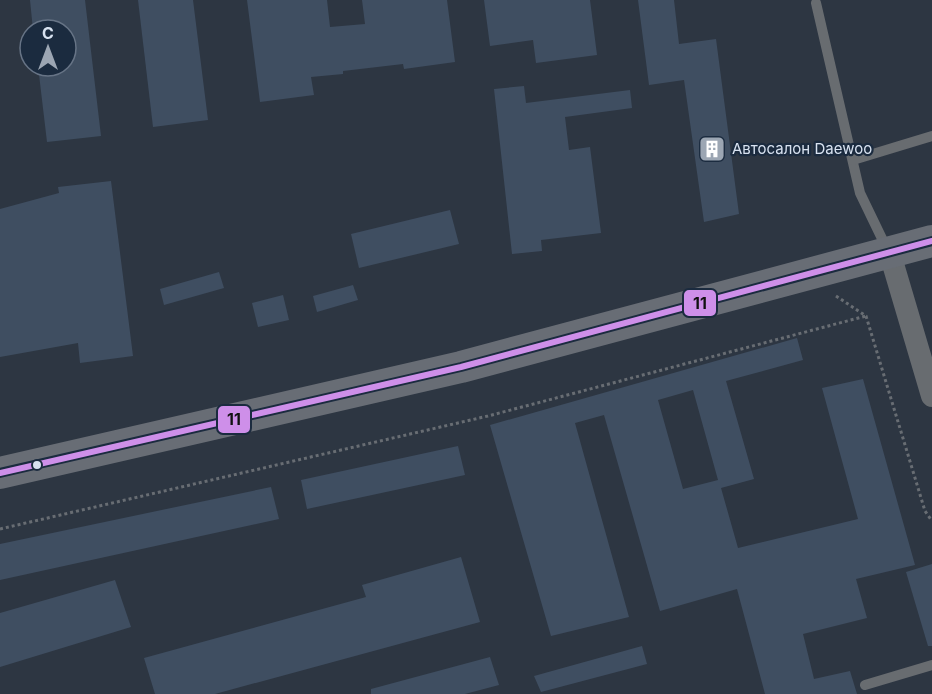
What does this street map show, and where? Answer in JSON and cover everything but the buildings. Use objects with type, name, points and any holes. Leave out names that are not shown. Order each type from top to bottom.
[{"type":"main road","points":[[0,472],[461,368],[932,242]]},
{"type":"street","points":[[890,254],[932,396]]},
{"type":"lane","points":[[816,3],[860,193],[890,254]]},
{"type":"lane","points":[[853,160],[932,136]]},
{"type":"lane","points":[[865,685],[932,665]]},
{"type":"path","points":[[836,296],[866,316],[925,511],[932,521]]},
{"type":"path","points":[[0,529],[488,416],[866,316]]},
{"type":"transit line","name":"11","points":[[0,473],[461,367],[932,241]]},
{"type":"place","name":"Автосалон Daewoo","points":[[712,149]]}]
